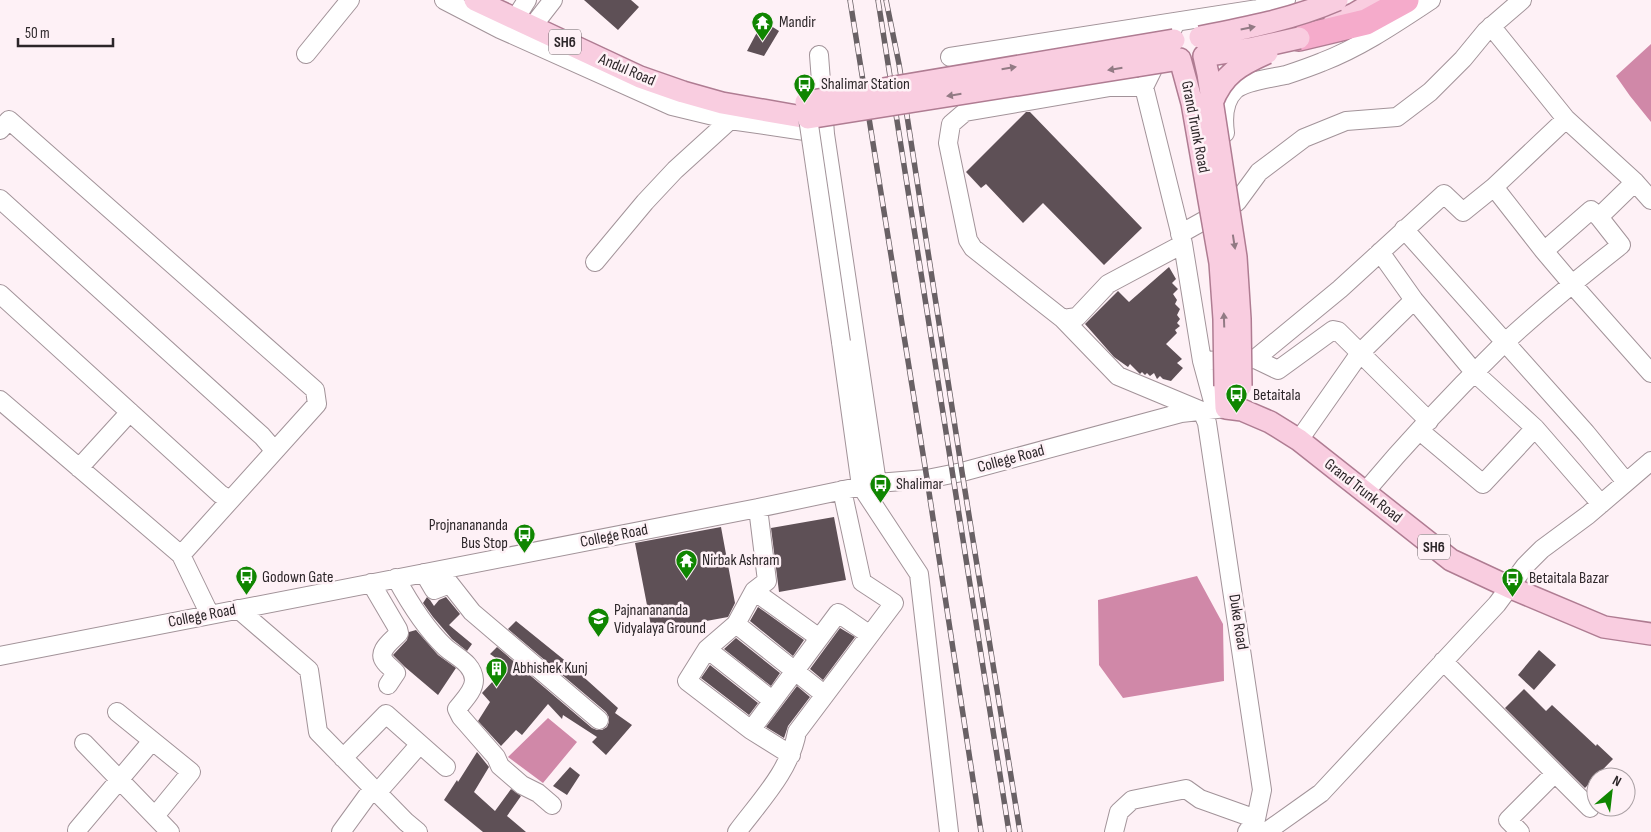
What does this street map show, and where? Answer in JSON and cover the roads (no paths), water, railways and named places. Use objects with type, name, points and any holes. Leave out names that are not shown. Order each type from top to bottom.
[{"type":"highway","points":[[1299,38],[1366,22],[1406,0]]},
{"type":"main road","name":"Andul Road","points":[[475,0],[640,77],[702,98],[757,108],[807,110]]},
{"type":"main road","points":[[807,110],[1262,25],[1308,13],[1337,0]]},
{"type":"main road","points":[[1212,103],[1221,82],[1242,64],[1354,14],[1378,0]]},
{"type":"main road","points":[[1202,37],[1254,48],[1299,38]]},
{"type":"main road","name":"Grand Trunk Road","points":[[1202,37],[1236,257],[1240,319],[1233,386],[1221,410],[1270,422],[1299,440],[1451,560],[1604,627],[1651,634]]},
{"type":"main road","name":"Grand Trunk Road","points":[[1177,41],[1192,103],[1220,263],[1224,319],[1233,386]]},
{"type":"street","points":[[306,54],[350,0]]},
{"type":"street","points":[[444,0],[500,29],[672,106],[730,120],[825,134]]},
{"type":"street","points":[[524,23],[527,0]]},
{"type":"street","points":[[524,23],[553,0]]},
{"type":"street","points":[[1202,37],[1225,8],[1249,0]]},
{"type":"street","points":[[950,57],[1177,41],[1202,37],[1258,9],[1286,0]]},
{"type":"street","points":[[1236,202],[1224,123],[1227,99],[1234,90],[1242,85],[1285,75],[1323,62],[1363,43],[1431,0]]},
{"type":"street","points":[[1063,319],[1077,316],[1108,284],[1236,202],[1259,172],[1304,138],[1346,121],[1397,116],[1430,92],[1463,59],[1491,26],[1522,0]]},
{"type":"street","points":[[1491,26],[1566,119],[1635,182],[1651,200]]},
{"type":"street","points":[[1177,41],[1144,87],[1110,87],[965,112],[951,124],[948,143],[968,240],[973,248],[1063,319],[1118,376],[1221,410]]},
{"type":"street","points":[[819,55],[825,134],[869,485]]},
{"type":"street","name":"Duke Road","points":[[1144,87],[1181,239],[1202,362],[1221,410],[1208,423],[1262,790],[1256,828]]},
{"type":"street","points":[[807,110],[841,342],[869,485],[919,574],[949,832]]},
{"type":"street","points":[[1255,359],[1340,289],[1444,194],[1463,212],[1494,187],[1566,119]]},
{"type":"street","points":[[0,130],[9,120],[316,390],[317,404],[181,556]]},
{"type":"street","points":[[595,262],[645,202],[675,170],[730,120]]},
{"type":"street","points":[[1599,217],[1635,182]]},
{"type":"street","points":[[1494,187],[1544,251],[1651,373]]},
{"type":"street","points":[[0,199],[262,436],[274,450]]},
{"type":"street","points":[[1365,492],[1424,426],[1505,343],[1572,284],[1621,245],[1599,217],[1591,210],[1544,251]]},
{"type":"street","points":[[1404,230],[1586,433],[1626,482]]},
{"type":"street","points":[[1380,252],[1414,300],[1475,373],[1535,428],[1601,504]]},
{"type":"street","points":[[0,294],[220,494],[230,500]]},
{"type":"street","points":[[1299,440],[1360,353],[1414,300]]},
{"type":"street","points":[[1202,362],[1255,359],[1278,370],[1333,330],[1338,331],[1360,353],[1424,426],[1483,484],[1535,428]]},
{"type":"street","points":[[0,400],[181,556],[210,615]]},
{"type":"street","name":"College Road","points":[[0,656],[842,490],[927,479],[962,472],[1181,413],[1221,410]]},
{"type":"street","points":[[80,468],[130,412]]},
{"type":"street","points":[[1114,832],[1119,812],[1132,800],[1186,789],[1200,799],[1256,828],[1321,793],[1497,604],[1525,566],[1542,549],[1601,504],[1651,461]]},
{"type":"street","points":[[737,832],[768,790],[790,755],[794,747],[796,732],[894,603],[862,582],[842,490]]},
{"type":"street","points":[[758,508],[767,581],[754,591],[736,624],[707,649],[687,681],[751,730],[790,755]]},
{"type":"street","points":[[424,573],[434,590],[450,584],[472,612],[599,720]]},
{"type":"street","points":[[396,578],[407,599],[431,632],[446,647],[468,664],[474,682],[469,695],[457,709],[461,718],[496,757],[500,766],[522,785],[538,793],[552,805]]},
{"type":"street","points":[[371,583],[399,633],[382,651],[385,662],[396,673],[388,685]]},
{"type":"street","points":[[754,591],[818,638]]},
{"type":"street","points":[[238,609],[309,670],[318,732],[418,832]]},
{"type":"street","points":[[751,730],[838,613],[870,635]]},
{"type":"street","points":[[736,624],[825,695]]},
{"type":"street","points":[[707,649],[772,700]]},
{"type":"street","points":[[1443,661],[1586,804]]},
{"type":"street","points":[[117,712],[191,772],[155,816]]},
{"type":"street","points":[[343,758],[386,714],[446,767]]},
{"type":"street","points":[[78,830],[152,741]]},
{"type":"street","points":[[84,743],[170,832]]},
{"type":"street","points":[[341,832],[375,791],[420,744]]},
{"type":"street","points":[[1517,831],[1508,820],[1555,773]]},
{"type":"railway","points":[[850,0],[927,479],[981,832]]},
{"type":"railway","points":[[878,0],[1009,832]]},
{"type":"railway","points":[[886,0],[899,64],[1020,832]]},
{"type":"place","name":"Mandir","points":[[763,41]]},
{"type":"place","name":"Shalimar Station","points":[[805,103]]},
{"type":"place","name":"Betaitala","points":[[1237,414]]},
{"type":"place","name":"Shalimar","points":[[880,503]]},
{"type":"place","name":"Projnanananda Bus Stop","points":[[524,553]]},
{"type":"place","name":"Nirbak Ashram","points":[[686,579]]},
{"type":"place","name":"Godown Gate","points":[[246,596]]},
{"type":"place","name":"Betaitala Bazar","points":[[1513,597]]},
{"type":"place","name":"Pajnanananda Vidyalaya Ground","points":[[598,638]]},
{"type":"place","name":"Abhishek Kunj","points":[[497,687]]}]
